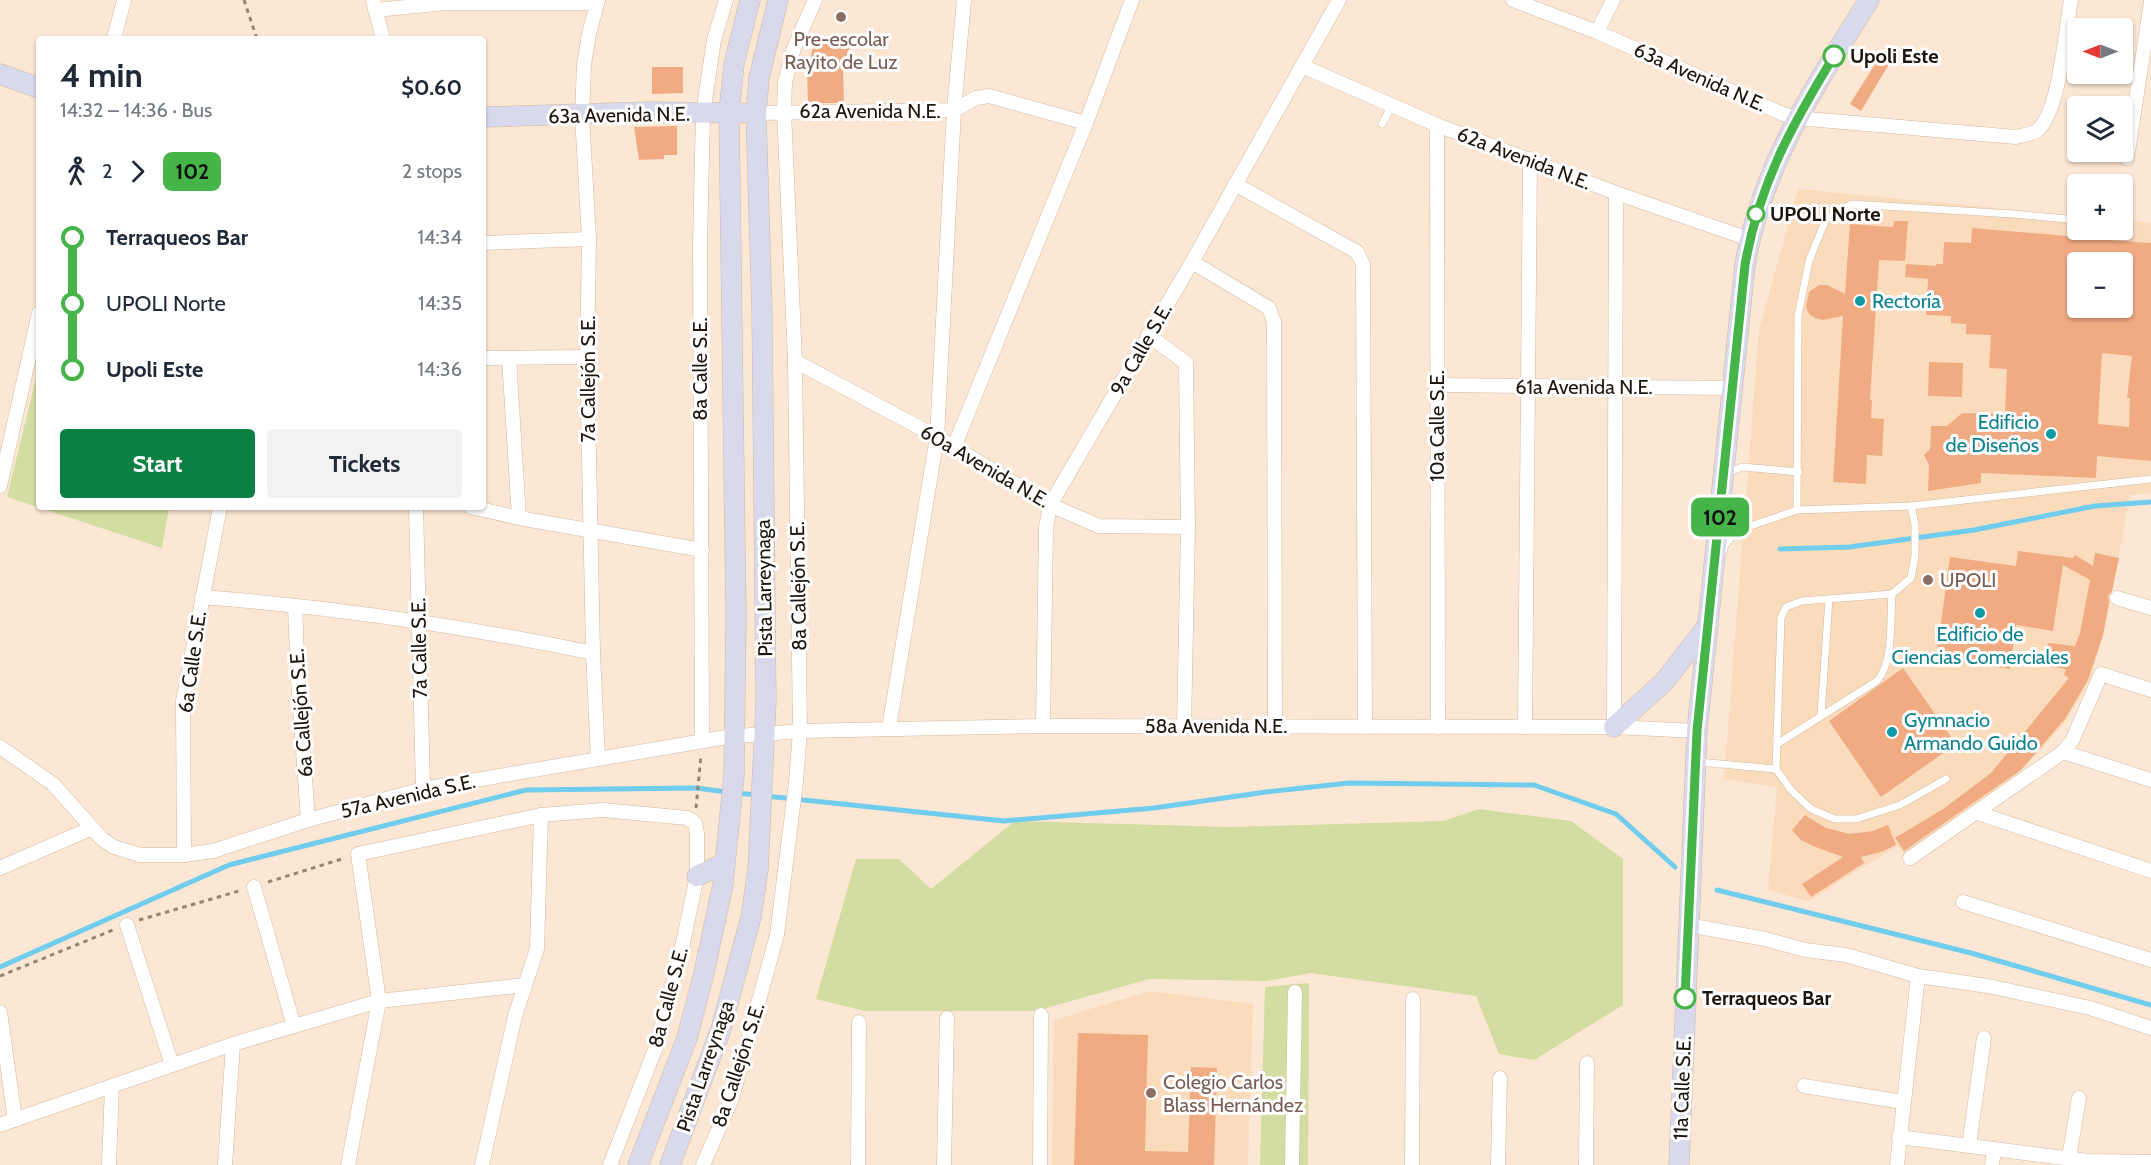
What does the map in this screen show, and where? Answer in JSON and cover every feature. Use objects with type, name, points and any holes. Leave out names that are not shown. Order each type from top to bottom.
[{"type":"main road","name":"Pista Larreynaga","points":[[638,1165],[687,1038],[704,973],[723,884],[734,775],[736,736],[729,113],[734,64],[750,0]]},
{"type":"main road","name":"Pista Larreynaga","points":[[670,1165],[721,1029],[751,917],[758,869],[765,734],[762,312],[756,113],[759,78],[778,0]]},
{"type":"main road","name":"11a Calle S.E.","points":[[1679,1165],[1697,731],[1706,628],[1721,511],[1734,471],[1727,453],[1749,239],[1763,191],[1797,118],[1869,0]]},
{"type":"main road","points":[[0,74],[36,87]]},
{"type":"main road","name":"63a Avenida N.E.","points":[[486,117],[756,113]]},
{"type":"main road","points":[[1614,727],[1664,682],[1706,628]]},
{"type":"main road","points":[[696,876],[725,863]]},
{"type":"street","points":[[115,36],[124,0]]},
{"type":"street","name":"8a Calle S.E.","points":[[702,741],[700,244],[703,113],[714,40],[726,0]]},
{"type":"street","name":"8a Callejón S.E.","points":[[703,1165],[732,1098],[777,935],[794,813],[800,731],[795,361],[784,111],[785,82],[794,48],[814,0]]},
{"type":"street","points":[[889,728],[937,437],[954,110],[964,0]]},
{"type":"street","points":[[954,447],[1086,123],[1132,0]]},
{"type":"street","name":"9a Calle S.E.","points":[[1043,726],[1046,528],[1050,505],[1192,262],[1339,0]]},
{"type":"street","name":"63a Avenida N.E.","points":[[1513,0],[1597,32],[1783,114],[1797,118],[2016,137],[2036,132],[2048,117],[2055,99],[2071,0]]},
{"type":"street","points":[[1597,32],[1613,0]]},
{"type":"street","points":[[382,36],[374,5],[597,2]]},
{"type":"street","name":"7a Callejón S.E.","points":[[597,2],[584,65],[582,115],[589,239],[587,357],[590,531],[598,759]]},
{"type":"street","points":[[2133,126],[2147,52],[2151,2]]},
{"type":"street","name":"62a Avenida N.E.","points":[[1302,66],[1437,125],[1616,193],[1749,239]]},
{"type":"street","name":"62a Avenida N.E.","points":[[756,113],[954,110],[976,98],[990,96],[1086,123]]},
{"type":"street","name":"10a Calle S.E.","points":[[1437,125],[1438,727]]},
{"type":"street","points":[[1525,727],[1530,159]]},
{"type":"street","points":[[1235,184],[1357,252],[1363,268],[1365,727]]},
{"type":"street","points":[[1614,727],[1616,193]]},
{"type":"street","points":[[486,243],[589,239]]},
{"type":"street","points":[[1192,262],[1269,308],[1274,322],[1275,727]]},
{"type":"street","points":[[0,486],[36,326]]},
{"type":"street","points":[[1148,335],[1186,363],[1188,526],[1184,726]]},
{"type":"street","points":[[486,358],[587,357]]},
{"type":"street","points":[[509,358],[519,518]]},
{"type":"street","name":"60a Avenida N.E.","points":[[795,361],[937,437],[1050,505],[1099,526],[1188,526]]},
{"type":"street","name":"61a Avenida N.E.","points":[[1437,385],[1732,388]]},
{"type":"street","name":"6a Calle S.E.","points":[[184,855],[183,701],[219,510]]},
{"type":"street","name":"7a Calle S.E.","points":[[416,510],[423,789]]},
{"type":"street","points":[[484,510],[702,550]]},
{"type":"street","points":[[202,597],[295,606],[419,623],[593,653]]},
{"type":"street","points":[[2117,598],[2151,608]]},
{"type":"street","name":"6a Callejón S.E.","points":[[295,606],[308,820]]},
{"type":"street","points":[[1910,858],[2063,752],[2072,741],[2101,674],[2151,690]]},
{"type":"street","name":"58a Avenida N.E.","points":[[736,736],[889,728],[1043,726],[1614,727],[1697,731]]},
{"type":"street","name":"57a Avenida S.E.","points":[[0,747],[53,784],[102,839],[114,847],[140,855],[184,855],[213,851],[308,820],[423,789],[736,736]]},
{"type":"street","points":[[2063,752],[2151,780]]},
{"type":"street","name":"8a Calle S.E.","points":[[541,814],[603,810],[687,818],[695,823],[697,833],[696,876],[680,957],[656,1047],[610,1165]]},
{"type":"street","points":[[1978,813],[2151,871]]},
{"type":"street","points":[[348,1165],[379,1001],[358,855],[541,814],[537,949],[515,1016],[482,1165]]},
{"type":"street","points":[[0,868],[92,828]]},
{"type":"street","points":[[254,887],[294,1026]]},
{"type":"street","points":[[1963,902],[2151,960]]},
{"type":"street","points":[[127,925],[172,1065]]},
{"type":"street","points":[[1688,925],[1765,939],[1805,950],[1846,955],[1918,976],[1988,986],[2090,1008],[2151,1028]]},
{"type":"street","points":[[1897,1165],[1918,976]]},
{"type":"street","points":[[0,1125],[233,1044],[379,1001],[525,986]]},
{"type":"street","points":[[1292,1165],[1295,992]]},
{"type":"street","points":[[1412,1165],[1413,999]]},
{"type":"street","points":[[0,1012],[15,1120]]},
{"type":"street","points":[[1040,1165],[1041,1014]]},
{"type":"street","points":[[944,1165],[947,1018]]},
{"type":"street","points":[[858,1165],[859,1022]]},
{"type":"street","points":[[1970,1146],[1984,1038]]},
{"type":"street","points":[[225,1165],[233,1044]]},
{"type":"street","points":[[1586,1165],[1587,1063]]},
{"type":"street","points":[[1498,1165],[1500,1078]]},
{"type":"street","points":[[109,1165],[112,1086]]},
{"type":"street","points":[[1804,1086],[1903,1102]]},
{"type":"street","points":[[2069,1158],[2079,1098]]},
{"type":"street","points":[[1899,1137],[2069,1158],[2088,1163],[2151,1162]]},
{"type":"street","points":[[1992,1165],[1994,1149]]},
{"type":"lane","points":[[1382,124],[1392,105]]},
{"type":"lane","points":[[1797,510],[1799,472],[1798,316],[1809,261],[1826,219],[1851,204],[2067,219]]},
{"type":"lane","points":[[1734,471],[1799,472]]},
{"type":"lane","points":[[1721,511],[1728,522],[1739,528],[1745,528],[1797,510],[1911,506],[2151,479]]},
{"type":"lane","points":[[1911,506],[1915,525],[1915,556],[1911,578],[1892,594],[1802,601],[1786,607],[1781,618],[1776,770],[1791,790],[1811,809],[1835,819],[1856,819],[1900,805],[1946,779]]},
{"type":"lane","points":[[1714,574],[1725,545],[1739,528]]},
{"type":"lane","points":[[1777,744],[1877,681],[1884,673],[1887,662],[1892,594]]},
{"type":"lane","points":[[1821,715],[1829,598]]},
{"type":"lane","points":[[1695,762],[1776,770]]},
{"type":"path","points":[[243,0],[256,36]]},
{"type":"path","points":[[697,804],[699,772]]},
{"type":"path","points":[[0,976],[156,914],[358,855]]},
{"type":"shaded area","name":"UPOLI","points":[[1798,189],[2067,215],[2067,240],[2133,240],[2133,221],[2151,223],[2151,493],[2130,495],[2105,630],[2090,680],[2066,721],[2007,788],[1906,856],[1897,846],[1809,901],[1768,890],[1777,787],[1724,779],[1759,330]]},
{"type":"shaded area","name":"Colegio Carlos Blass Hernández","points":[[1150,991],[1253,1004],[1248,1165],[1052,1165],[1054,1020]]},
{"type":"green space","points":[[36,378],[36,507],[7,497]]},
{"type":"green space","points":[[47,510],[168,510],[162,548]]},
{"type":"green space","points":[[1479,809],[1571,821],[1623,859],[1623,1005],[1534,1060],[1499,1054],[1476,996],[1311,973],[1267,981],[1149,979],[1036,1011],[865,1011],[816,999],[856,859],[899,859],[931,889],[1015,821],[1230,827],[1444,821]]},
{"type":"green space","points":[[1309,983],[1308,1165],[1260,1165],[1265,987]]},
{"type":"building","points":[[816,37],[850,45],[843,71],[844,103],[808,103],[807,70]]},
{"type":"building","points":[[1882,53],[1892,59],[1861,111],[1850,104]]},
{"type":"building","points":[[652,67],[683,67],[683,93],[652,94]]},
{"type":"building","points":[[677,126],[677,155],[664,155],[664,159],[639,160],[634,127]]},
{"type":"building","points":[[1894,221],[1908,221],[1905,261],[1879,260],[1870,400],[1872,400],[1871,418],[1884,419],[1882,456],[1867,455],[1866,484],[1833,482],[1843,316],[1822,320],[1809,314],[1806,307],[1809,292],[1819,285],[1827,285],[1845,294],[1850,224],[1893,227]]},
{"type":"building","points":[[1972,228],[2067,236],[2067,240],[2151,243],[2151,461],[2097,456],[2096,478],[1981,473],[1981,483],[1928,491],[1929,465],[1924,455],[1930,449],[1931,426],[1947,426],[1962,413],[2005,414],[2007,369],[1989,368],[1991,335],[1966,334],[1966,324],[1951,323],[1951,316],[1926,315],[1928,279],[1905,277],[1906,264],[1936,266],[1936,264],[1943,264],[1944,242],[1971,243]],"holes":[[[2102,353],[2132,356],[2127,398],[2130,398],[2129,427],[2098,424]]]},
{"type":"building","points":[[1929,362],[1963,363],[1962,397],[1928,396]]},
{"type":"building","points":[[2018,551],[2073,558],[2075,555],[2093,566],[2095,553],[2119,558],[2112,591],[2108,596],[2103,635],[2088,680],[2065,719],[2021,770],[1904,851],[1895,838],[1943,809],[1991,773],[2069,678],[2064,675],[2066,669],[2045,666],[2048,643],[2075,646],[2080,633],[2090,580],[2063,565],[2053,631],[2016,625],[2010,669],[1936,659],[1950,557],[2016,566]]},
{"type":"building","name":"Gymnacio Armando Guido","points":[[1903,668],[1956,744],[1881,797],[1829,721]]},
{"type":"building","points":[[1805,815],[1826,828],[1850,834],[1873,831],[1888,825],[1896,845],[1861,857],[1864,863],[1811,897],[1802,884],[1843,857],[1801,840],[1792,830]]},
{"type":"building","points":[[1078,1033],[1148,1035],[1145,1151],[1188,1152],[1191,1067],[1217,1068],[1214,1165],[1074,1165]]},
{"type":"waterway","points":[[1780,549],[1849,547],[1974,530],[2095,506],[2151,502]]},
{"type":"waterway","points":[[766,796],[1004,821],[1154,808],[1349,783],[1534,785],[1616,814],[1675,867]]},
{"type":"waterway","points":[[0,967],[229,865],[526,790],[696,788],[727,792]]},
{"type":"waterway","points":[[736,793],[757,795]]},
{"type":"waterway","points":[[1717,890],[1971,953],[2151,1005]]},
{"type":"bus line","name":"102","points":[[1685,998],[1697,731],[1706,628],[1713,587],[1749,239],[1763,191],[1797,118],[1834,56]]},
{"type":"place","name":"Pre-escolar Rayito de Luz","points":[[841,17]]},
{"type":"place","name":"Upoli Este","points":[[1834,56]]},
{"type":"place","name":"UPOLI Norte","points":[[1756,214]]},
{"type":"place","name":"Rectoría","points":[[1860,301]]},
{"type":"place","name":"Edificio de Diseños","points":[[2051,434]]},
{"type":"place","name":"UPOLI","points":[[1928,580]]},
{"type":"place","name":"Edificio de Ciencias Comerciales","points":[[1980,613]]},
{"type":"place","name":"Gymnacio Armando Guido","points":[[1892,732]]},
{"type":"place","name":"Terraqueos Bar","points":[[1685,998]]},
{"type":"place","name":"Colegio Carlos Blass Hernández","points":[[1151,1093]]}]
